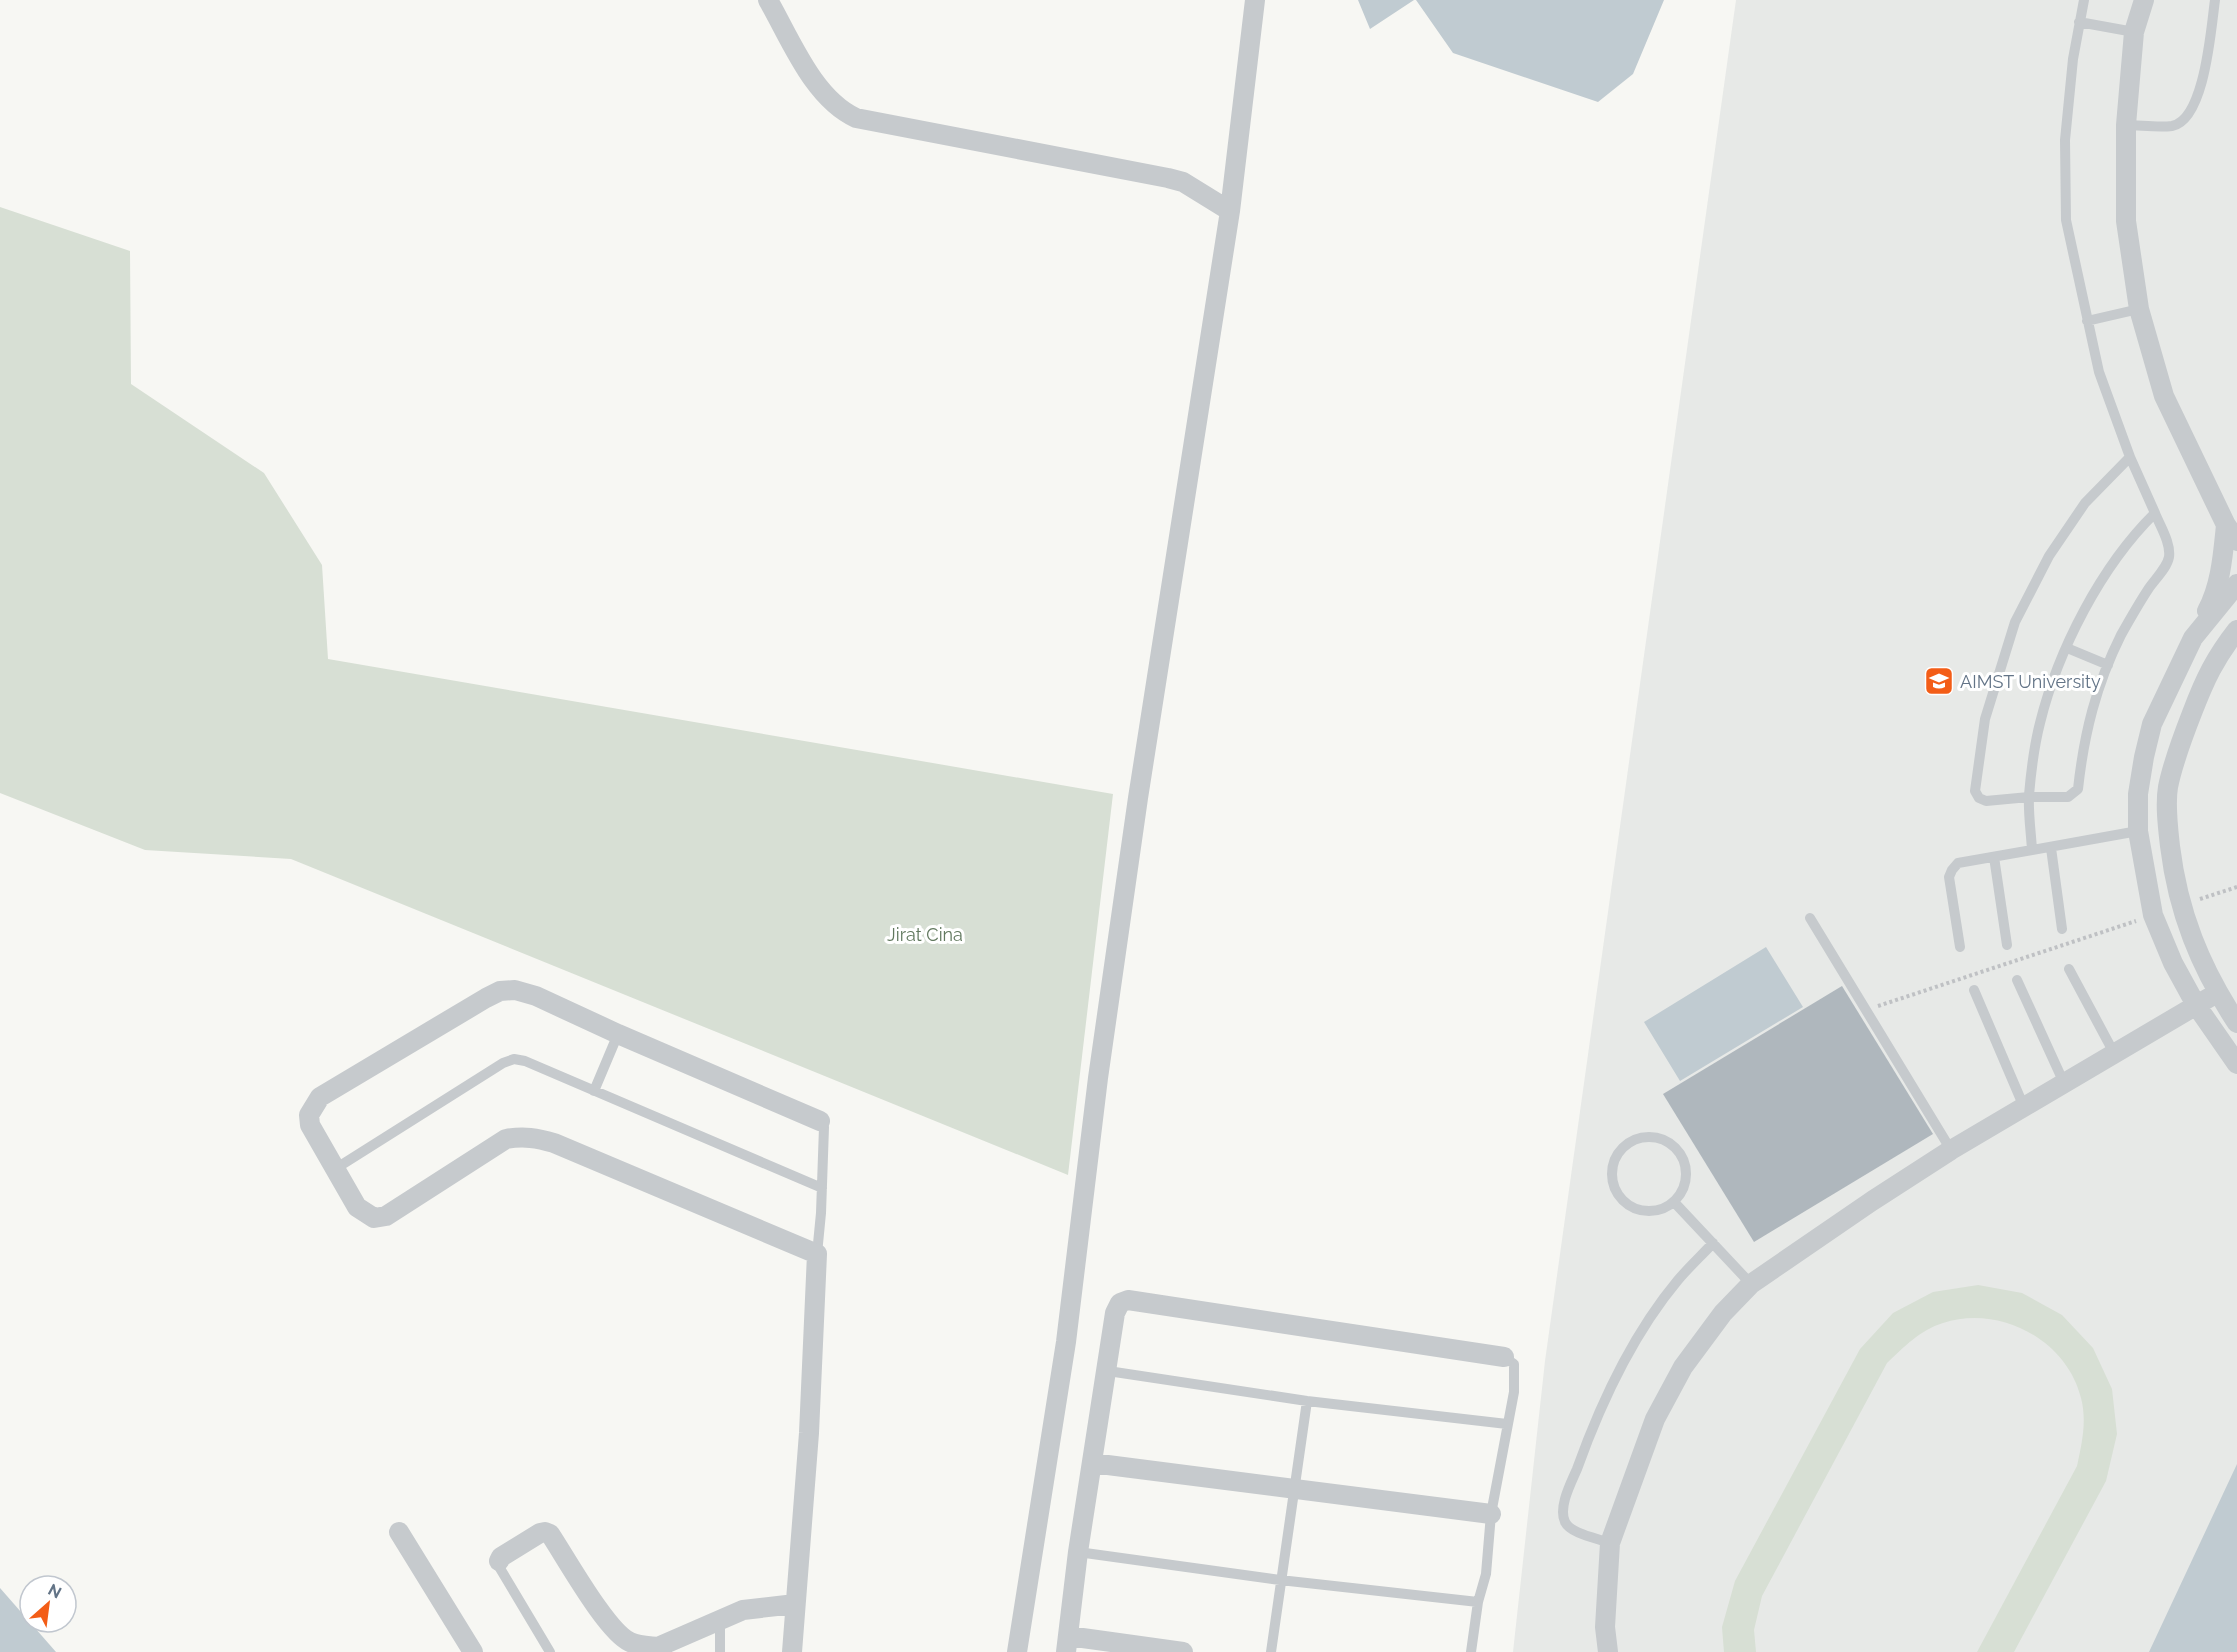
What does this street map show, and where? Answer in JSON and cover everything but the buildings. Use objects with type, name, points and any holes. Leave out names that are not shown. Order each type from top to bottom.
[{"type":"street","points":[[768,0],[812,78],[829,101],[856,118],[1168,178],[1183,182],[1230,211]]},
{"type":"street","points":[[1017,1652],[1066,1342],[1098,1078],[1138,798],[1230,211],[1255,0]]},
{"type":"street","points":[[2144,0],[2134,32],[2126,125],[2126,220],[2139,309],[2164,396],[2231,533],[2213,599],[2152,724],[2140,784],[2138,831],[2153,915],[2173,963],[2196,1005],[2237,1064]]},
{"type":"street","points":[[2193,638],[2237,584]]},
{"type":"street","points":[[2237,630],[2227,653],[2202,685],[2186,727],[2168,788],[2168,830],[2180,906],[2217,993],[2237,1023]]},
{"type":"street","points":[[792,1652],[809,1433],[817,1254],[554,1143],[536,1138],[506,1139],[386,1216],[375,1218],[357,1207],[310,1125],[309,1115],[320,1097],[486,998],[500,992],[515,990],[536,996],[820,1121]]},
{"type":"street","points":[[1608,1652],[1605,1627],[1610,1543],[1655,1419],[1683,1367],[1723,1313],[1751,1284],[1872,1201],[1951,1150],[2217,993]]},
{"type":"street","points":[[1183,1652],[1067,1644],[1078,1552],[1108,1371],[1115,1313],[1120,1303],[1128,1300],[1504,1357]]},
{"type":"street","points":[[1092,1463],[1491,1514]]},
{"type":"street","points":[[399,1532],[473,1652]]},
{"type":"street","points":[[499,1561],[501,1557],[540,1533],[550,1534],[606,1621],[629,1642],[643,1646],[658,1647],[720,1618],[755,1608],[795,1604]]},
{"type":"lane","points":[[2084,0],[2079,22],[2065,140],[2066,220],[2099,372],[2130,457],[2155,513],[2169,556],[2121,636],[2091,708],[2082,745],[2078,789],[2068,797],[2029,797],[1986,801],[1979,798],[1975,791],[1985,719],[2015,622],[2049,556],[2085,503],[2130,457]]},
{"type":"lane","points":[[2126,125],[2174,126],[2186,118],[2200,89],[2215,0]]},
{"type":"lane","points":[[2079,22],[2134,32]]},
{"type":"lane","points":[[2087,321],[2139,309]]},
{"type":"lane","points":[[2032,850],[2029,797],[2039,725],[2049,690],[2067,648],[2115,558],[2155,513]]},
{"type":"lane","points":[[2067,648],[2108,665]]},
{"type":"lane","points":[[1960,947],[1949,877],[1958,863],[2138,831]]},
{"type":"lane","points":[[2051,848],[2062,928]]},
{"type":"lane","points":[[1994,857],[2007,945]]},
{"type":"lane","points":[[1810,918],[1951,1150]]},
{"type":"lane","points":[[2069,969],[2114,1053]]},
{"type":"lane","points":[[2017,980],[2064,1083]]},
{"type":"lane","points":[[1974,990],[2024,1107]]},
{"type":"lane","points":[[594,1091],[618,1034]]},
{"type":"lane","points":[[335,1169],[503,1063],[514,1059],[525,1061],[822,1188]]},
{"type":"lane","points":[[817,1254],[824,1127],[820,1121]]},
{"type":"lane","points":[[1661,1138],[1681,1154],[1686,1166],[1686,1179],[1682,1192],[1674,1202],[1653,1211],[1630,1206],[1621,1198],[1611,1177],[1612,1166],[1624,1146],[1635,1139],[1661,1138]]},
{"type":"lane","points":[[1674,1202],[1751,1284]]},
{"type":"lane","points":[[1610,1543],[1576,1531],[1565,1523],[1562,1512],[1568,1493],[1600,1410],[1617,1374],[1661,1302],[1679,1278],[1713,1243]]},
{"type":"lane","points":[[1471,1652],[1488,1561],[1491,1514],[1515,1373],[1514,1364],[1504,1357]]},
{"type":"lane","points":[[1108,1371],[1307,1401],[1507,1424]]},
{"type":"lane","points":[[1271,1652],[1307,1401]]},
{"type":"lane","points":[[1078,1552],[1280,1580],[1479,1602]]},
{"type":"lane","points":[[499,1561],[498,1565],[550,1652]]},
{"type":"lane","points":[[720,1618],[720,1652]]},
{"type":"path","points":[[2180,906],[2237,887]]},
{"type":"path","points":[[1866,1010],[2153,915]]},
{"type":"shaded area","points":[[1358,0],[1414,0],[1370,29]]},
{"type":"shaded area","points":[[1416,0],[1664,0],[1633,74],[1598,102],[1453,53]]},
{"type":"shaded area","name":"AIMST University","points":[[1736,0],[2237,0],[2237,1652],[1513,1652],[1545,1361]]},
{"type":"shaded area","points":[[1766,947],[1803,1007],[1680,1081],[1644,1022]]},
{"type":"shaded area","points":[[2237,1464],[2237,1652],[2149,1652]]},
{"type":"shaded area","points":[[0,1588],[18,1609],[18,1634],[40,1634],[56,1652],[0,1652]]},
{"type":"green space","name":"Jirat Cina","points":[[0,207],[130,251],[131,384],[264,473],[322,565],[328,659],[1113,794],[1068,1175],[291,859],[145,850],[0,793]]},
{"type":"green space","points":[[1978,1285],[2022,1293],[2062,1315],[2093,1348],[2112,1389],[2117,1434],[2106,1481],[2014,1652],[1977,1652],[2077,1466],[2083,1432],[2083,1407],[2073,1377],[2061,1359],[2046,1344],[2008,1323],[1964,1318],[1927,1330],[1887,1363],[1762,1596],[1754,1630],[1756,1652],[1724,1652],[1722,1627],[1735,1581],[1860,1349],[1893,1313],[1933,1292]]},
{"type":"place","name":"AIMST University","points":[[1939,681]]}]
